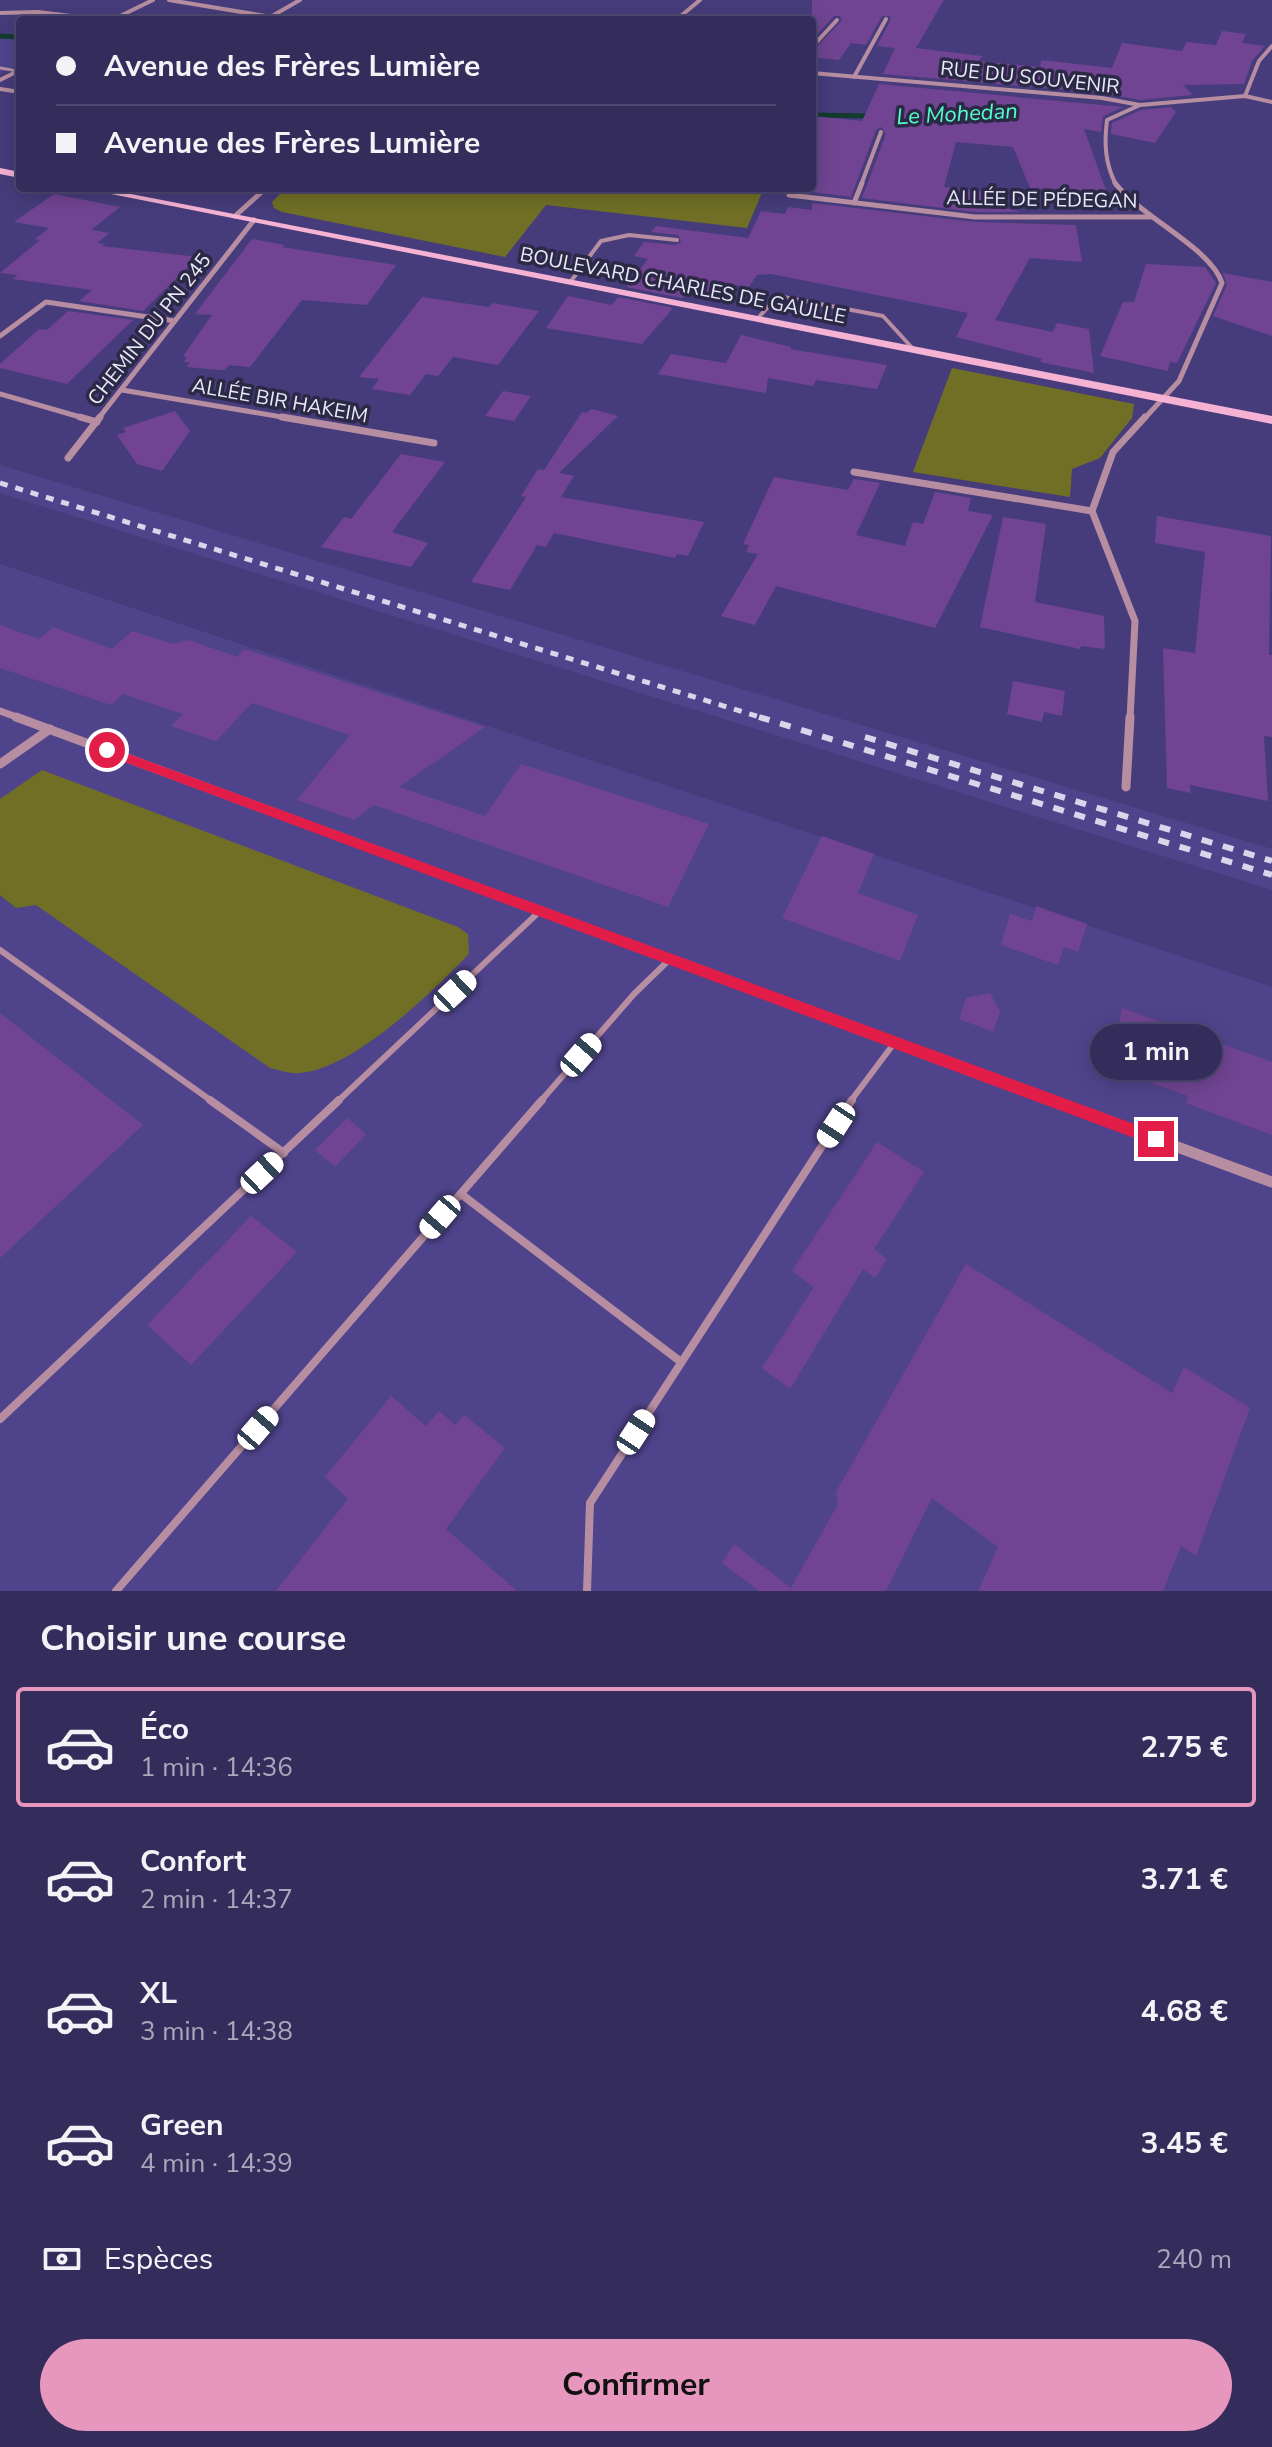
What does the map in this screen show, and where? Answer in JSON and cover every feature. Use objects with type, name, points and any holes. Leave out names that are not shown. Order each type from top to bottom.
[{"type":"main road","name":"BOULEVARD CHARLES DE GAULLE","points":[[107,192],[1272,420]]},
{"type":"street","points":[[120,16],[153,0]]},
{"type":"street","points":[[169,0],[272,16],[300,0]]},
{"type":"street","points":[[681,16],[700,0]]},
{"type":"street","points":[[0,13],[38,12],[71,16]]},
{"type":"street","points":[[854,77],[886,19]]},
{"type":"street","points":[[816,43],[837,20]]},
{"type":"street","points":[[1245,96],[1259,61],[1272,46]]},
{"type":"street","name":"RUE DU SOUVENIR","points":[[816,73],[1102,98],[1140,105],[1245,96],[1272,102]]},
{"type":"street","points":[[1126,787],[1135,621],[1092,511],[1113,452],[1179,381],[1222,283],[1220,273],[1205,257],[1115,187],[1103,158],[1107,120],[1140,105]]},
{"type":"street","points":[[854,203],[881,132]]},
{"type":"street","points":[[235,216],[262,192]]},
{"type":"street","name":"ALLÉE DE PÉDEGAN","points":[[789,195],[975,217],[1151,217]]},
{"type":"street","name":"CHEMIN DU PN 245","points":[[68,458],[254,220]]},
{"type":"street","points":[[0,336],[46,302],[175,321]]},
{"type":"street","name":"ALLÉE BIR HAKEIM","points":[[122,390],[434,443]]},
{"type":"street","points":[[0,394],[97,422]]},
{"type":"street","points":[[854,472],[1092,511]]},
{"type":"street","points":[[0,711],[1272,1182]]},
{"type":"street","points":[[0,764],[50,729]]},
{"type":"lane","points":[[571,281],[601,241],[608,238],[624,235],[677,240]]},
{"type":"lane","points":[[758,318],[778,296],[883,316],[915,351]]},
{"type":"lane","points":[[0,1419],[540,911]]},
{"type":"lane","points":[[0,950],[284,1153]]},
{"type":"lane","points":[[116,1591],[634,994],[670,959]]},
{"type":"lane","points":[[587,1591],[590,1503],[866,1078],[895,1042]]},
{"type":"lane","points":[[461,1194],[681,1362]]},
{"type":"shaded area","points":[[0,37],[16,38],[16,65],[0,73]]},
{"type":"shaded area","points":[[282,192],[762,192],[747,228],[546,205],[505,257],[282,212],[274,208],[272,202]]},
{"type":"shaded area","points":[[952,368],[1134,404],[1132,418],[1100,458],[1072,469],[1070,497],[913,472]]},
{"type":"shaded area","points":[[0,465],[1272,849],[1272,890],[0,493]]},
{"type":"shaded area","points":[[0,564],[1272,987],[1272,1591],[0,1591]]},
{"type":"shaded area","points":[[42,770],[458,927],[468,934],[469,954],[391,1026],[344,1058],[300,1073],[270,1068],[36,905],[16,908],[0,895],[0,799]]},
{"type":"building","points":[[812,0],[944,0],[916,48],[982,56],[979,61],[1040,67],[1041,60],[1112,68],[1122,43],[1182,51],[1187,42],[1216,45],[1222,31],[1246,34],[1242,43],[1265,46],[1252,61],[1244,84],[1183,85],[1193,95],[1140,100],[1102,93],[883,74],[895,48],[877,46],[890,16],[882,16],[866,45],[851,43],[839,60],[816,57],[816,48],[842,20],[840,16],[834,16],[816,36],[816,16],[812,16]]},
{"type":"building","points":[[879,84],[1123,107],[1103,116],[1101,132],[1084,129],[1107,193],[1030,188],[1013,147],[956,142],[944,187],[988,192],[986,203],[1021,212],[975,212],[862,198],[886,134],[881,127],[876,130],[851,197],[812,192],[816,192],[816,116],[862,121]]},
{"type":"building","points":[[1171,107],[1176,112],[1155,143],[1111,134],[1112,123],[1141,110]]},
{"type":"building","points":[[54,194],[120,207],[91,230],[110,233],[97,243],[104,244],[102,246],[198,257],[143,311],[79,301],[92,290],[13,279],[17,275],[0,273],[40,240],[35,239],[49,228],[14,222]]},
{"type":"building","points":[[812,203],[975,222],[1076,225],[1082,262],[1030,258],[995,320],[1053,332],[1057,323],[1089,329],[1094,373],[1040,362],[1042,359],[956,337],[968,313],[771,274],[757,275],[748,288],[728,283],[718,298],[688,291],[682,298],[626,287],[648,259],[634,256],[644,242],[676,245],[681,242],[678,235],[651,232],[656,226],[748,238],[761,211],[785,214],[788,207],[812,210]]},
{"type":"building","points":[[252,239],[285,245],[282,247],[396,265],[367,305],[302,300],[250,367],[229,365],[225,370],[219,370],[187,367],[190,362],[184,362],[187,357],[183,356],[212,315],[195,314]]},
{"type":"building","points":[[1146,264],[1205,267],[1216,283],[1177,363],[1170,362],[1168,371],[1100,356],[1123,302],[1134,302]]},
{"type":"building","points":[[1223,273],[1272,282],[1272,336],[1213,316],[1227,285]]},
{"type":"building","points":[[568,296],[612,305],[618,297],[673,308],[642,344],[546,328]]},
{"type":"building","points":[[422,297],[539,311],[498,365],[453,357],[438,376],[426,374],[410,395],[372,389],[379,379],[359,377]]},
{"type":"building","points":[[68,311],[133,320],[67,384],[0,368],[0,364],[39,329],[47,330]]},
{"type":"building","points":[[741,335],[790,349],[887,365],[877,389],[816,380],[813,386],[768,378],[766,393],[658,374],[671,354],[726,363]]},
{"type":"building","points":[[503,391],[531,396],[514,421],[485,416]]},
{"type":"building","points":[[592,409],[618,416],[559,473],[574,476],[561,497],[704,522],[688,556],[677,554],[675,558],[554,533],[546,547],[537,545],[510,590],[471,582],[526,497],[521,496],[538,469],[544,470],[582,412]]},
{"type":"building","points":[[175,411],[190,431],[162,471],[137,464],[117,435],[126,432],[123,428]]},
{"type":"building","points":[[401,454],[445,462],[392,532],[428,543],[411,567],[321,547],[344,517],[351,519]]},
{"type":"building","points":[[774,477],[848,490],[854,479],[880,483],[856,535],[905,546],[913,522],[923,524],[935,492],[971,498],[968,511],[993,515],[935,628],[776,586],[755,625],[721,616],[758,554],[746,552],[749,545],[743,544]]},
{"type":"building","points":[[1157,516],[1271,536],[1269,655],[1272,655],[1272,737],[1264,736],[1268,801],[1190,785],[1191,793],[1167,788],[1163,648],[1195,653],[1205,552],[1155,543]]},
{"type":"building","points":[[1003,517],[1046,524],[1035,602],[1104,616],[1105,649],[1081,646],[1080,649],[980,627]]},
{"type":"building","points":[[0,625],[39,639],[53,627],[112,649],[132,631],[173,644],[189,640],[237,657],[244,649],[485,727],[399,787],[485,816],[521,764],[709,824],[668,907],[374,805],[354,820],[297,800],[350,735],[252,703],[216,741],[171,726],[183,714],[123,694],[111,705],[0,668]]},
{"type":"building","points":[[1013,681],[1065,691],[1062,716],[1044,712],[1042,722],[1007,714]]},
{"type":"building","points":[[822,836],[874,854],[858,893],[918,915],[900,961],[782,918]]},
{"type":"building","points":[[1036,906],[1087,924],[1078,952],[1064,947],[1058,965],[1001,945],[1010,914],[1032,921]]},
{"type":"building","points":[[990,993],[1000,1012],[993,1032],[959,1019],[966,998]]},
{"type":"building","points":[[1122,1008],[1272,1062],[1272,1135],[1186,1103],[1188,1096],[1110,1068]]},
{"type":"building","points":[[0,1013],[143,1125],[0,1258]]},
{"type":"building","points":[[347,1118],[366,1134],[335,1167],[315,1150]]},
{"type":"building","points":[[877,1142],[924,1172],[874,1249],[887,1259],[875,1278],[863,1269],[790,1389],[762,1368],[814,1287],[792,1271]]},
{"type":"building","points":[[251,1216],[297,1252],[191,1365],[147,1325]]},
{"type":"building","points":[[966,1264],[1172,1393],[1184,1367],[1250,1408],[1196,1556],[1181,1546],[1163,1591],[978,1591],[998,1547],[932,1498],[886,1591],[759,1591],[722,1563],[734,1544],[791,1588],[838,1504],[836,1492]]},
{"type":"building","points":[[391,1396],[426,1426],[439,1411],[455,1425],[464,1415],[505,1448],[446,1529],[517,1591],[276,1591],[348,1499],[325,1477]]},
{"type":"waterway","name":"Le Mohedan","points":[[0,36],[16,37]]},
{"type":"waterway","name":"Le Mohedan","points":[[816,115],[875,116]]},
{"type":"railway","points":[[0,483],[766,719]]},
{"type":"railway","points":[[759,717],[1272,875]]},
{"type":"railway","points":[[865,737],[1272,861]]},
{"type":"route","points":[[107,750],[1156,1139]]}]
